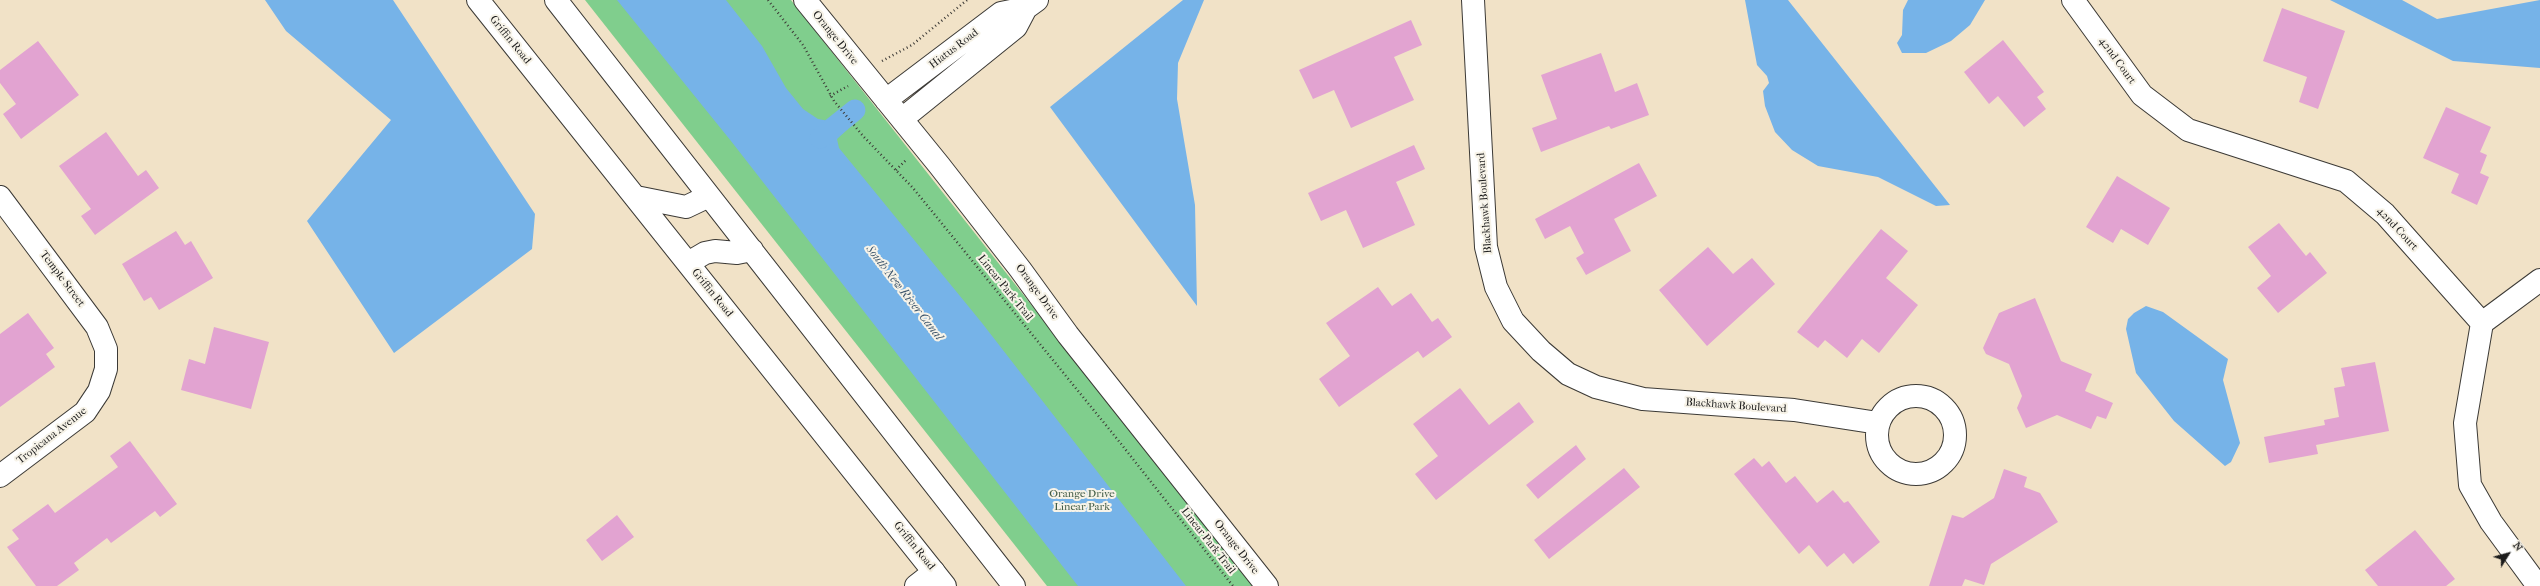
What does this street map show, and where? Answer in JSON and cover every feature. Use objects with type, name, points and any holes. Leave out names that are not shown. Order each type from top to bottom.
[{"type":"street","name":"Griffin Road","points":[[478,0],[940,579]]},
{"type":"street","points":[[556,0],[1014,586]]},
{"type":"street","name":"Orange Drive","points":[[805,0],[1020,269],[1068,335],[1267,586]]},
{"type":"street","name":"Blackhawk Boulevard","points":[[1473,0],[1486,247],[1496,287],[1513,321],[1541,352],[1568,374],[1596,387],[1643,399],[1794,410],[1878,423]]},
{"type":"street","name":"42nd Court","points":[[2073,0],[2142,95],[2188,130],[2346,181],[2385,214],[2482,323]]},
{"type":"street","name":"Hiatus Road","points":[[886,100],[1001,13],[1031,4]]},
{"type":"street","name":"Hiatus Road","points":[[902,120],[1016,28],[1031,4]]},
{"type":"street","points":[[636,197],[686,207],[709,196]]},
{"type":"street","name":"Temple Street","points":[[0,197],[98,327],[106,349],[106,369]]},
{"type":"street","points":[[688,263],[705,253],[715,250],[737,253],[752,250]]},
{"type":"street","points":[[2538,586],[2491,522],[2470,485],[2465,424],[2482,323],[2540,280]]},
{"type":"street","name":"Tropicana Avenue","points":[[0,476],[85,412],[100,391],[106,369]]},
{"type":"street","points":[[916,586],[940,579]]},
{"type":"path","name":"Linear Park Trail","points":[[768,0],[803,45],[821,74],[830,96],[863,136],[914,188],[1118,440],[1233,586]]},
{"type":"path","points":[[879,62],[912,44],[967,0]]},
{"type":"path","points":[[830,96],[855,82]]},
{"type":"path","points":[[896,170],[911,156]]},
{"type":"green space","name":"Orange Drive Linear Park","points":[[585,0],[791,0],[1253,586],[1047,586]]},
{"type":"water","points":[[265,0],[393,0],[535,214],[532,249],[394,353],[307,221],[391,120],[286,31]]},
{"type":"water","name":"South New River Canal","points":[[617,0],[726,0],[762,46],[786,88],[803,109],[818,119],[829,121],[836,114],[848,129],[837,139],[839,148],[982,323],[1186,586],[1078,586],[731,141]]},
{"type":"water","points":[[1183,0],[1204,0],[1178,63],[1177,99],[1195,205],[1197,306],[1050,107]]},
{"type":"water","points":[[1745,0],[1788,0],[1950,205],[1936,206],[1878,177],[1818,166],[1792,150],[1775,132],[1765,106],[1763,91],[1769,83],[1767,76],[1757,65]]},
{"type":"water","points":[[1908,0],[1985,0],[1970,25],[1951,41],[1926,53],[1902,53],[1897,43],[1902,35],[1903,10]]},
{"type":"water","points":[[2330,0],[2402,0],[2437,19],[2540,0],[2540,68],[2453,61]]},
{"type":"water","points":[[2146,306],[2163,312],[2228,359],[2223,380],[2240,443],[2231,462],[2225,466],[2174,421],[2136,373],[2126,329],[2128,319],[2134,313]]},
{"type":"building","points":[[2282,8],[2345,31],[2318,109],[2299,102],[2307,77],[2263,61]]},
{"type":"building","points":[[1411,20],[1422,45],[1394,57],[1414,100],[1351,128],[1334,90],[1313,99],[1299,70]]},
{"type":"building","points":[[2003,40],[2044,92],[2037,97],[2046,109],[2024,127],[1998,96],[1989,104],[1964,72]]},
{"type":"building","points":[[38,41],[79,95],[21,139],[3,114],[16,104],[0,83],[0,70]]},
{"type":"building","points":[[1601,53],[1615,92],[1637,83],[1649,115],[1611,129],[1609,126],[1541,152],[1532,128],[1557,119],[1541,75]]},
{"type":"building","points":[[2446,107],[2491,127],[2480,152],[2487,155],[2480,173],[2489,177],[2477,205],[2451,193],[2459,174],[2423,158]]},
{"type":"building","points":[[106,132],[138,176],[146,170],[159,188],[95,235],[81,216],[91,209],[59,166]]},
{"type":"building","points":[[1414,145],[1425,169],[1396,182],[1415,225],[1363,248],[1346,210],[1321,221],[1308,193]]},
{"type":"building","points":[[1639,163],[1657,196],[1614,219],[1631,251],[1586,275],[1576,258],[1584,253],[1570,226],[1545,239],[1535,219]]},
{"type":"building","points":[[2117,176],[2170,208],[2148,245],[2121,229],[2113,243],[2086,227]]},
{"type":"building","points":[[2279,223],[2306,256],[2310,252],[2327,273],[2278,313],[2257,288],[2271,276],[2248,247]]},
{"type":"building","points":[[1881,229],[1908,251],[1886,278],[1918,305],[1879,353],[1862,339],[1847,358],[1825,340],[1818,348],[1797,332]]},
{"type":"building","points":[[176,231],[185,245],[191,241],[213,278],[159,310],[151,297],[144,301],[122,264]]},
{"type":"building","points":[[1708,247],[1733,274],[1752,258],[1775,284],[1707,346],[1659,290]]},
{"type":"building","points":[[1378,287],[1392,306],[1411,293],[1432,322],[1438,318],[1452,337],[1423,358],[1418,351],[1339,407],[1319,379],[1350,356],[1326,323]]},
{"type":"building","points":[[2035,298],[2061,361],[2092,374],[2085,391],[2113,403],[2106,419],[2097,416],[2091,429],[2057,415],[2026,428],[2017,408],[2022,396],[2009,364],[1986,354],[1983,348],[1999,313]]},
{"type":"building","points":[[28,313],[54,348],[46,354],[55,367],[0,407],[0,334]]},
{"type":"building","points":[[214,327],[269,342],[251,409],[181,390],[189,359],[205,364]]},
{"type":"building","points":[[2375,362],[2389,431],[2316,445],[2318,454],[2269,463],[2264,437],[2325,425],[2324,420],[2339,417],[2334,388],[2345,386],[2341,368]]},
{"type":"building","points":[[1460,388],[1489,425],[1519,402],[1534,422],[1436,500],[1415,474],[1438,456],[1413,424]]},
{"type":"building","points":[[130,441],[177,504],[160,517],[155,511],[111,543],[107,538],[74,563],[79,570],[57,586],[36,586],[7,547],[19,539],[12,530],[48,504],[55,513],[118,467],[110,456]]},
{"type":"building","points":[[1576,445],[1586,459],[1538,499],[1526,485]]},
{"type":"building","points":[[1754,458],[1762,467],[1769,461],[1786,483],[1795,476],[1817,503],[1833,490],[1844,503],[1848,501],[1880,542],[1853,564],[1844,553],[1827,567],[1809,545],[1799,554],[1734,474]]},
{"type":"building","points":[[1624,468],[1640,487],[1549,559],[1534,540]]},
{"type":"building","points":[[2004,469],[2027,477],[2024,487],[2040,493],[2058,522],[1991,564],[1984,585],[1965,579],[1962,586],[1929,586],[1952,515],[1963,518],[1994,498]]},
{"type":"building","points":[[617,515],[634,537],[602,561],[586,540]]},
{"type":"building","points":[[2415,530],[2455,579],[2446,586],[2378,586],[2365,570]]},
{"type":"waterway","points":[[820,138],[855,110]]}]
